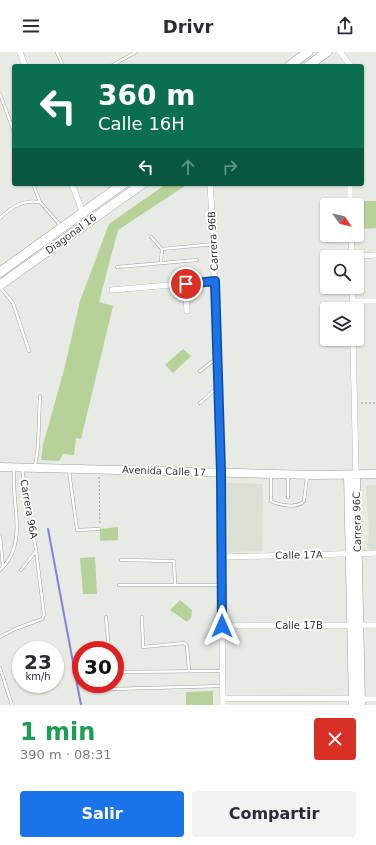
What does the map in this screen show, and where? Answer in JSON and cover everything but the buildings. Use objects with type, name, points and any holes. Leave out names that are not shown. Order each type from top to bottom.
[{"type":"main road","points":[[292,64],[308,52]]},
{"type":"main road","points":[[311,64],[327,52]]},
{"type":"main road","name":"Diagonal 16","points":[[0,272],[120,186]]},
{"type":"main road","name":"Diagonal 16","points":[[0,286],[139,186]]},
{"type":"main road","name":"Avenida Calle 17","points":[[0,467],[307,475],[376,474]]},
{"type":"main road","name":"Carrera 96C","points":[[352,475],[357,702]]},
{"type":"street","points":[[20,52],[24,64]]},
{"type":"street","points":[[340,52],[349,64]]},
{"type":"street","points":[[73,186],[83,212]]},
{"type":"street","name":"Carrera 96B","points":[[210,186],[214,244],[221,472],[223,705]]},
{"type":"street","points":[[350,186],[350,198]]},
{"type":"street","points":[[364,255],[376,254]]},
{"type":"street","points":[[112,290],[215,281]]},
{"type":"street","points":[[186,284],[187,311]]},
{"type":"street","points":[[352,294],[352,301],[376,302]]},
{"type":"street","name":"Carrera 96C","points":[[352,475],[355,403],[353,346]]},
{"type":"street","name":"Calle 17A","points":[[222,557],[376,554]]},
{"type":"street","name":"Calle 17B","points":[[222,626],[376,625]]},
{"type":"street","points":[[223,698],[357,702],[376,699]]},
{"type":"lane","points":[[57,52],[62,64]]},
{"type":"lane","points":[[115,64],[136,52]]},
{"type":"lane","points":[[0,94],[12,127]]},
{"type":"lane","points":[[34,186],[40,202],[62,228]]},
{"type":"lane","points":[[0,218],[21,203],[31,200],[40,202]]},
{"type":"lane","points":[[151,237],[162,249],[161,262]]},
{"type":"lane","points":[[162,249],[214,244]]},
{"type":"lane","points":[[117,267],[197,260]]},
{"type":"lane","points":[[0,286],[13,303],[29,351]]},
{"type":"lane","points":[[200,371],[217,358]]},
{"type":"lane","points":[[200,403],[218,387]]},
{"type":"lane","points":[[35,468],[38,446],[40,396]]},
{"type":"lane","points":[[0,570],[12,556],[17,536],[13,476],[18,467]]},
{"type":"lane","name":"Carrera 96A","points":[[0,637],[15,629],[42,619],[44,615],[36,550],[18,467]]},
{"type":"lane","points":[[69,468],[76,530],[99,529]]},
{"type":"lane","points":[[271,474],[271,501],[298,505],[304,501],[307,475]]},
{"type":"lane","points":[[288,474],[288,497]]},
{"type":"lane","points":[[0,536],[3,567]]},
{"type":"lane","points":[[21,570],[36,550]]},
{"type":"lane","points":[[121,560],[174,561],[175,585]]},
{"type":"lane","points":[[119,585],[222,585]]},
{"type":"lane","points":[[106,617],[108,641]]},
{"type":"lane","points":[[142,617],[143,647],[184,643],[186,646],[189,671]]},
{"type":"lane","points":[[0,668],[12,705]]},
{"type":"lane","points":[[124,672],[223,671]]},
{"type":"lane","points":[[124,689],[223,686]]},
{"type":"path","points":[[355,403],[376,403]]},
{"type":"path","points":[[99,475],[99,529]]},
{"type":"shaded area","points":[[227,483],[263,484],[262,551],[228,552]]},
{"type":"shaded area","points":[[376,485],[376,551],[371,551],[367,547],[369,532],[366,486]]},
{"type":"green space","points":[[163,186],[185,186],[118,230],[99,302],[113,306],[81,439],[76,438],[74,455],[63,454],[59,461],[41,460],[43,445],[64,370],[80,301],[109,224]]},
{"type":"green space","points":[[364,201],[376,201],[376,228],[364,229]]},
{"type":"green space","points":[[183,349],[191,356],[173,373],[165,365]]},
{"type":"green space","points":[[118,527],[118,540],[100,541],[100,529]]},
{"type":"green space","points":[[95,557],[97,594],[83,594],[80,558]]},
{"type":"green space","points":[[180,600],[192,610],[191,618],[187,622],[170,610]]},
{"type":"green space","points":[[213,691],[213,705],[186,705],[186,692]]},
{"type":"waterway","points":[[48,529],[81,705]]},
{"type":"route","points":[[186,284],[215,281],[221,472],[222,626]]}]
